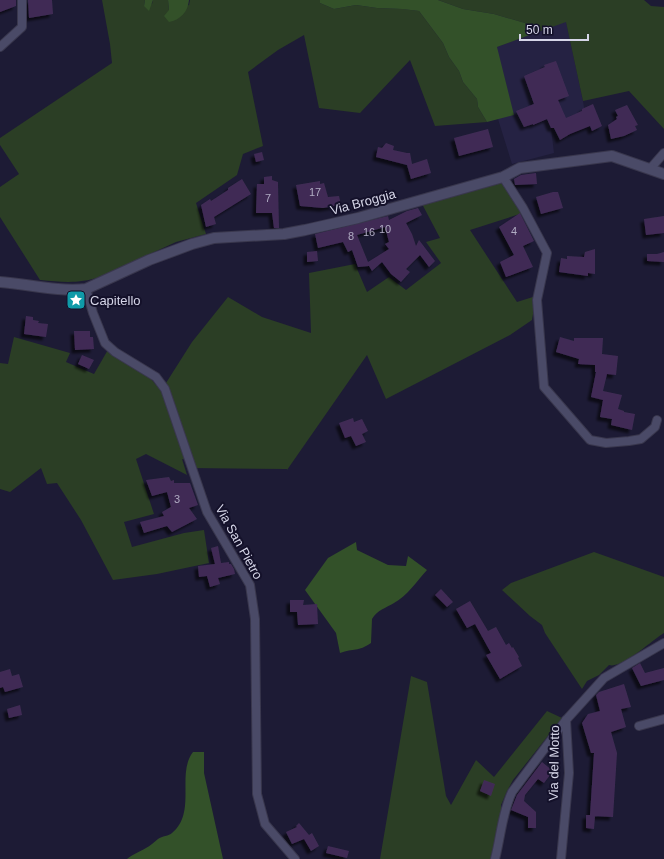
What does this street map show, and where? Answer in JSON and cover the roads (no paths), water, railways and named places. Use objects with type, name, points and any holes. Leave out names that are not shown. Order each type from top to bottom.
[{"type":"street","points":[[0,47],[22,27],[22,0]]},
{"type":"street","points":[[650,169],[664,153]]},
{"type":"street","name":"Via Broggia","points":[[86,289],[149,260],[192,244],[214,238],[284,234],[358,218],[503,177],[520,168],[612,156],[664,174]]},
{"type":"street","points":[[503,177],[523,208],[547,253],[537,300],[544,387],[590,440],[629,442],[641,439],[655,427],[658,420]]},
{"type":"street","points":[[0,282],[60,289],[86,289]]},
{"type":"street","name":"Via San Pietro","points":[[86,289],[93,314],[105,343],[115,352],[156,377],[165,389],[208,512],[250,585],[255,619],[257,794],[264,824],[295,859]]},
{"type":"street","name":"Via del Motto","points":[[561,859],[569,773],[566,720],[604,678],[664,643]]},
{"type":"street","points":[[639,726],[664,719]]},
{"type":"street","points":[[495,859],[506,804],[512,792],[566,720]]},
{"type":"place","name":"Capitello","points":[[76,300]]}]
